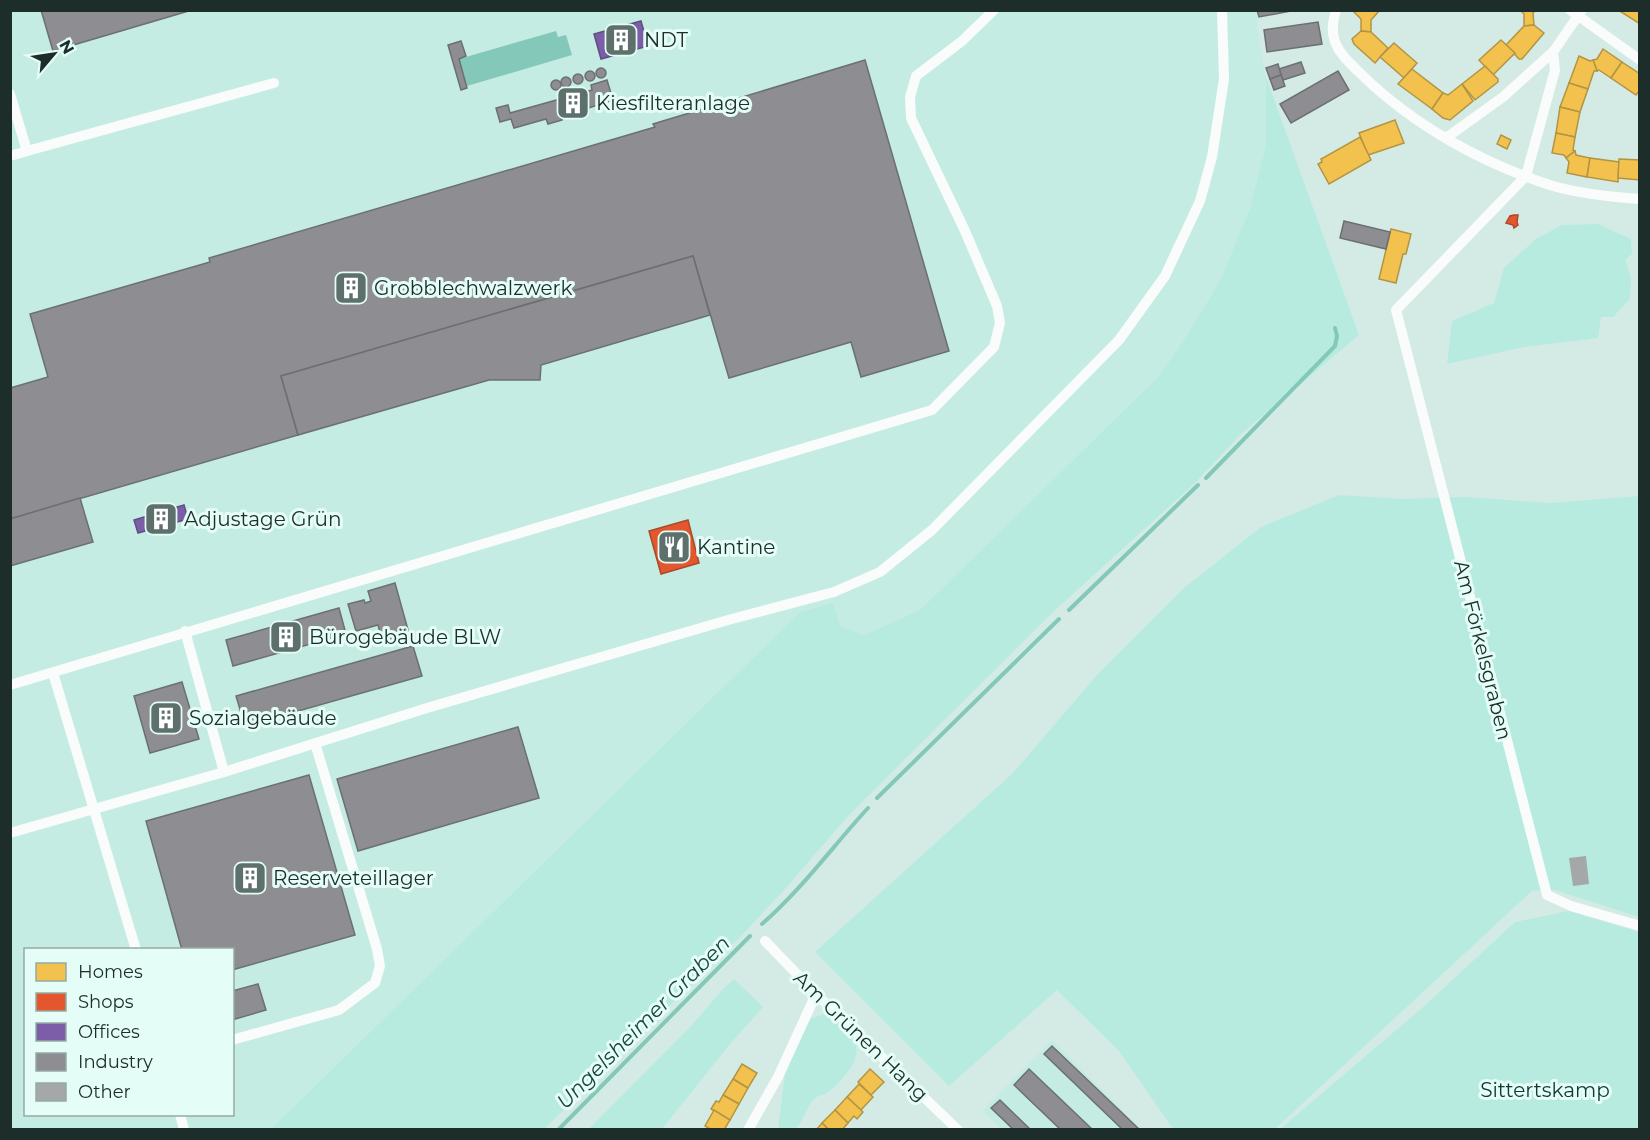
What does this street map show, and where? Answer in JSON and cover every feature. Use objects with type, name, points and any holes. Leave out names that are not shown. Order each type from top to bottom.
[{"type":"street","points":[[10,685],[932,410],[994,347],[1000,323],[997,306],[965,231],[911,118],[909,97],[916,76],[962,41],[994,10]]},
{"type":"street","points":[[10,833],[224,772],[427,708],[729,620],[834,592],[880,572],[932,530],[1119,340],[1165,276],[1200,201],[1212,157],[1224,79],[1222,10]]},
{"type":"street","points":[[1336,10],[1332,28],[1333,37],[1347,60],[1378,91],[1446,138],[1487,160],[1555,187],[1618,198],[1640,199]]},
{"type":"street","points":[[1446,138],[1503,97],[1553,52],[1577,13],[1640,60]]},
{"type":"street","points":[[1526,176],[1555,70],[1553,52]]},
{"type":"street","points":[[10,156],[274,83]]},
{"type":"street","points":[[10,94],[27,151]]},
{"type":"street","name":"Am Förkelsgraben","points":[[1526,176],[1396,310],[1547,895],[1571,906],[1640,926]]},
{"type":"street","points":[[185,631],[224,772]]},
{"type":"street","points":[[53,673],[135,948]]},
{"type":"street","points":[[234,1039],[339,1010],[375,983],[380,966],[377,948],[315,743]]},
{"type":"street","name":"Am Grünen Hang","points":[[765,941],[816,994],[958,1130]]},
{"type":"street","points":[[748,1130],[778,1077],[816,994]]},
{"type":"shaded area","points":[[10,11],[1257,11],[1258,34],[1266,77],[1266,145],[1249,211],[1220,281],[1159,376],[920,610],[864,635],[800,612],[271,1129],[11,1129]]},
{"type":"shaded area","points":[[556,31],[558,37],[566,35],[572,55],[467,86],[459,59]]},
{"type":"shaded area","points":[[1052,1040],[1141,1129],[1002,1129],[982,1111]]},
{"type":"green space","points":[[1266,77],[1359,335],[1242,433],[1194,484],[1053,612],[848,816],[741,936],[544,1129],[271,1129],[800,612],[833,603],[840,626],[864,635],[920,610],[1159,376],[1220,281],[1249,211],[1266,145]]},
{"type":"green space","points":[[1598,224],[1631,239],[1632,254],[1625,260],[1631,277],[1630,299],[1613,317],[1601,317],[1598,338],[1524,347],[1447,364],[1452,321],[1494,303],[1504,268],[1536,239],[1562,225]]},
{"type":"green space","points":[[1339,495],[1403,499],[1465,497],[1551,503],[1639,496],[1639,917],[1555,890],[1532,891],[1275,1129],[1173,1129],[1119,1051],[1057,990],[949,1086],[815,952],[1013,773],[1097,675],[1184,588],[1261,527]]},
{"type":"green space","name":"Sittertskamp","points":[[1568,911],[1639,932],[1639,1129],[1280,1129],[1422,1008],[1515,922]]},
{"type":"green space","points":[[734,979],[763,1007],[730,1044],[662,1129],[589,1129],[692,1025]]},
{"type":"green space","points":[[824,1014],[844,1026],[851,1034],[857,1050],[855,1059],[835,1086],[812,1101],[795,1129],[778,1130],[785,1074],[809,1019]]},
{"type":"building: Homes","points":[[1352,10],[1380,10],[1371,20],[1371,32],[1361,31],[1361,19]]},
{"type":"building: Homes","points":[[1520,10],[1536,10],[1533,13],[1534,25],[1524,26],[1524,14]]},
{"type":"building: Homes","points":[[1618,10],[1640,10],[1640,24]]},
{"type":"building: Homes","points":[[1534,25],[1544,33],[1522,59],[1519,59],[1506,45],[1524,26]]},
{"type":"building: Homes","points":[[1361,31],[1371,32],[1388,48],[1375,63],[1354,44],[1352,39]]},
{"type":"building: Homes","points":[[1501,40],[1515,53],[1493,75],[1479,60]]},
{"type":"building: Homes","points":[[1394,43],[1417,63],[1404,78],[1380,57]]},
{"type":"building: Homes","points":[[1603,49],[1622,62],[1611,78],[1597,71],[1593,60],[1597,59]]},
{"type":"building: Homes","points":[[1579,56],[1593,60],[1597,71],[1594,71],[1588,89],[1569,83]]},
{"type":"building: Homes","points":[[1622,62],[1640,74],[1640,90],[1636,95],[1611,78]]},
{"type":"building: Homes","points":[[1485,66],[1498,79],[1498,82],[1475,100],[1462,84]]},
{"type":"building: Homes","points":[[1412,69],[1443,93],[1432,109],[1398,84]]},
{"type":"building: Homes","points":[[1569,83],[1588,89],[1580,112],[1560,107]]},
{"type":"building: Homes","points":[[1462,84],[1473,101],[1450,120],[1443,118],[1432,109],[1443,93],[1448,95]]},
{"type":"building: Homes","points":[[1560,107],[1580,112],[1575,137],[1556,133]]},
{"type":"building: Homes","points":[[1395,120],[1404,143],[1368,155],[1359,133]]},
{"type":"building: Homes","points":[[1556,133],[1575,137],[1573,150],[1575,151],[1566,158],[1564,155],[1552,153]]},
{"type":"building: Homes","points":[[1501,135],[1511,140],[1507,149],[1497,144]]},
{"type":"building: Homes","points":[[1360,137],[1371,160],[1329,184],[1318,164],[1322,162],[1321,159]]},
{"type":"building: Homes","points":[[1575,151],[1576,155],[1590,158],[1587,177],[1567,173],[1569,162],[1566,158]]},
{"type":"building: Homes","points":[[1590,158],[1619,162],[1618,182],[1587,177]]},
{"type":"building: Homes","points":[[1619,159],[1640,160],[1640,180],[1618,178]]},
{"type":"building: Homes","points":[[1391,229],[1411,234],[1396,283],[1379,279]]},
{"type":"building: Homes","points":[[742,1064],[757,1073],[748,1088],[733,1079]]},
{"type":"building: Homes","points":[[870,1069],[884,1082],[871,1095],[858,1082]]},
{"type":"building: Homes","points":[[733,1079],[748,1088],[739,1104],[723,1095]]},
{"type":"building: Homes","points":[[859,1084],[873,1097],[861,1110],[847,1097]]},
{"type":"building: Homes","points":[[723,1095],[739,1104],[730,1120],[711,1109]]},
{"type":"building: Homes","points":[[847,1097],[863,1112],[857,1119],[854,1116],[848,1123],[835,1110]]},
{"type":"building: Homes","points":[[714,1110],[730,1120],[724,1130],[712,1130],[705,1126]]},
{"type":"building: Homes","points":[[835,1110],[848,1123],[842,1130],[829,1130],[822,1123]]},
{"type":"building: Homes","points":[[822,1123],[829,1130],[816,1130]]},
{"type":"building: Shops","points":[[1518,215],[1518,225],[1514,228],[1513,225],[1506,223],[1510,216]]},
{"type":"building: Shops","name":"Kantine","points":[[688,520],[699,563],[661,574],[649,531]]},
{"type":"building: Offices","name":"NDT","points":[[641,21],[648,46],[601,59],[594,34]]},
{"type":"building: Offices","name":"Adjustage Grün","points":[[184,505],[188,519],[138,533],[134,520]]},
{"type":"building: Industry","points":[[41,10],[192,10],[53,51]]},
{"type":"building: Industry","points":[[1257,10],[1296,10],[1259,17]]},
{"type":"building: Industry","points":[[1318,22],[1322,44],[1267,52],[1264,30]]},
{"type":"building: Industry","points":[[461,41],[466,56],[459,59],[467,88],[461,90],[448,45]]},
{"type":"building: Industry","name":"Grobblechwalzwerk","points":[[865,60],[949,351],[861,377],[851,342],[729,378],[693,256],[281,376],[298,435],[10,519],[10,388],[48,377],[30,314],[210,262],[209,258],[655,127],[653,124]]},
{"type":"building: Industry","points":[[1301,62],[1305,73],[1283,80],[1279,69]]},
{"type":"building: Industry","points":[[1278,64],[1281,75],[1270,79],[1266,68]]},
{"type":"building: Industry","points":[[601,68],[605,69],[605,77],[601,78],[597,77],[596,73],[597,69]]},
{"type":"building: Industry","points":[[590,71],[594,72],[594,80],[590,81],[586,80],[585,76],[586,72]]},
{"type":"building: Industry","points":[[1338,71],[1349,90],[1291,123],[1280,104]]},
{"type":"building: Industry","points":[[578,74],[582,75],[582,83],[578,84],[574,83],[573,79],[574,75]]},
{"type":"building: Industry","points":[[1281,75],[1285,86],[1274,90],[1270,79]]},
{"type":"building: Industry","points":[[566,77],[570,78],[570,86],[566,87],[562,86],[561,82],[562,78]]},
{"type":"building: Industry","points":[[556,80],[560,81],[560,89],[556,90],[552,89],[551,85],[552,81]]},
{"type":"building: Industry","name":"Kiesfilteranlage","points":[[607,80],[613,100],[561,117],[562,120],[548,124],[546,119],[514,128],[511,119],[500,122],[496,108],[508,105],[510,113],[592,90],[591,85]]},
{"type":"building: Industry","points":[[1344,221],[1390,232],[1386,249],[1340,238]]},
{"type":"building: Industry","points":[[693,256],[710,315],[541,365],[540,380],[489,380],[298,435],[281,376]]},
{"type":"building: Industry","points":[[80,498],[93,542],[10,566],[10,519]]},
{"type":"building: Industry","points":[[395,583],[410,637],[383,644],[378,625],[356,631],[348,604],[364,600],[365,603],[371,601],[368,591]]},
{"type":"building: Industry","name":"Bürogebäude BLW","points":[[339,608],[346,634],[233,666],[226,640]]},
{"type":"building: Industry","points":[[413,646],[422,676],[245,726],[236,696]]},
{"type":"building: Industry","name":"Sozialgebäude","points":[[182,682],[199,739],[150,753],[134,696]]},
{"type":"building: Industry","points":[[518,727],[539,798],[358,851],[337,779]]},
{"type":"building: Industry","name":"Reserveteillager","points":[[309,775],[355,935],[234,969],[234,948],[181,948],[146,821]]},
{"type":"building: Industry","points":[[258,984],[266,1010],[234,1019],[234,990]]},
{"type":"building: Industry","points":[[1052,1046],[1140,1130],[1123,1130],[1044,1054]]},
{"type":"building: Industry","points":[[1029,1069],[1093,1130],[1061,1130],[1014,1085]]},
{"type":"building: Industry","points":[[1000,1100],[1031,1130],[1014,1130],[991,1108]]},
{"type":"building: Other","points":[[1586,856],[1589,884],[1573,886],[1569,858]]},
{"type":"waterway","name":"Ungelsheimer Graben","points":[[1206,478],[1335,346],[1337,336],[1335,328]]},
{"type":"waterway","name":"Ungelsheimer Graben","points":[[1069,610],[1198,485]]},
{"type":"waterway","name":"Ungelsheimer Graben","points":[[877,798],[1059,619]]},
{"type":"waterway","name":"Ungelsheimer Graben","points":[[762,924],[804,882],[868,808]]},
{"type":"waterway","name":"Ungelsheimer Graben","points":[[558,1130],[750,936]]},
{"type":"place","name":"NDT","points":[[621,40]]},
{"type":"place","name":"Kiesfilteranlage","points":[[573,103]]},
{"type":"place","name":"Grobblechwalzwerk","points":[[351,288]]},
{"type":"place","name":"Adjustage Grün","points":[[161,519]]},
{"type":"place","name":"Kantine","points":[[674,547]]},
{"type":"place","name":"Bürogebäude BLW","points":[[286,637]]},
{"type":"place","name":"Sozialgebäude","points":[[166,718]]},
{"type":"place","name":"Reserveteillager","points":[[250,878]]}]
